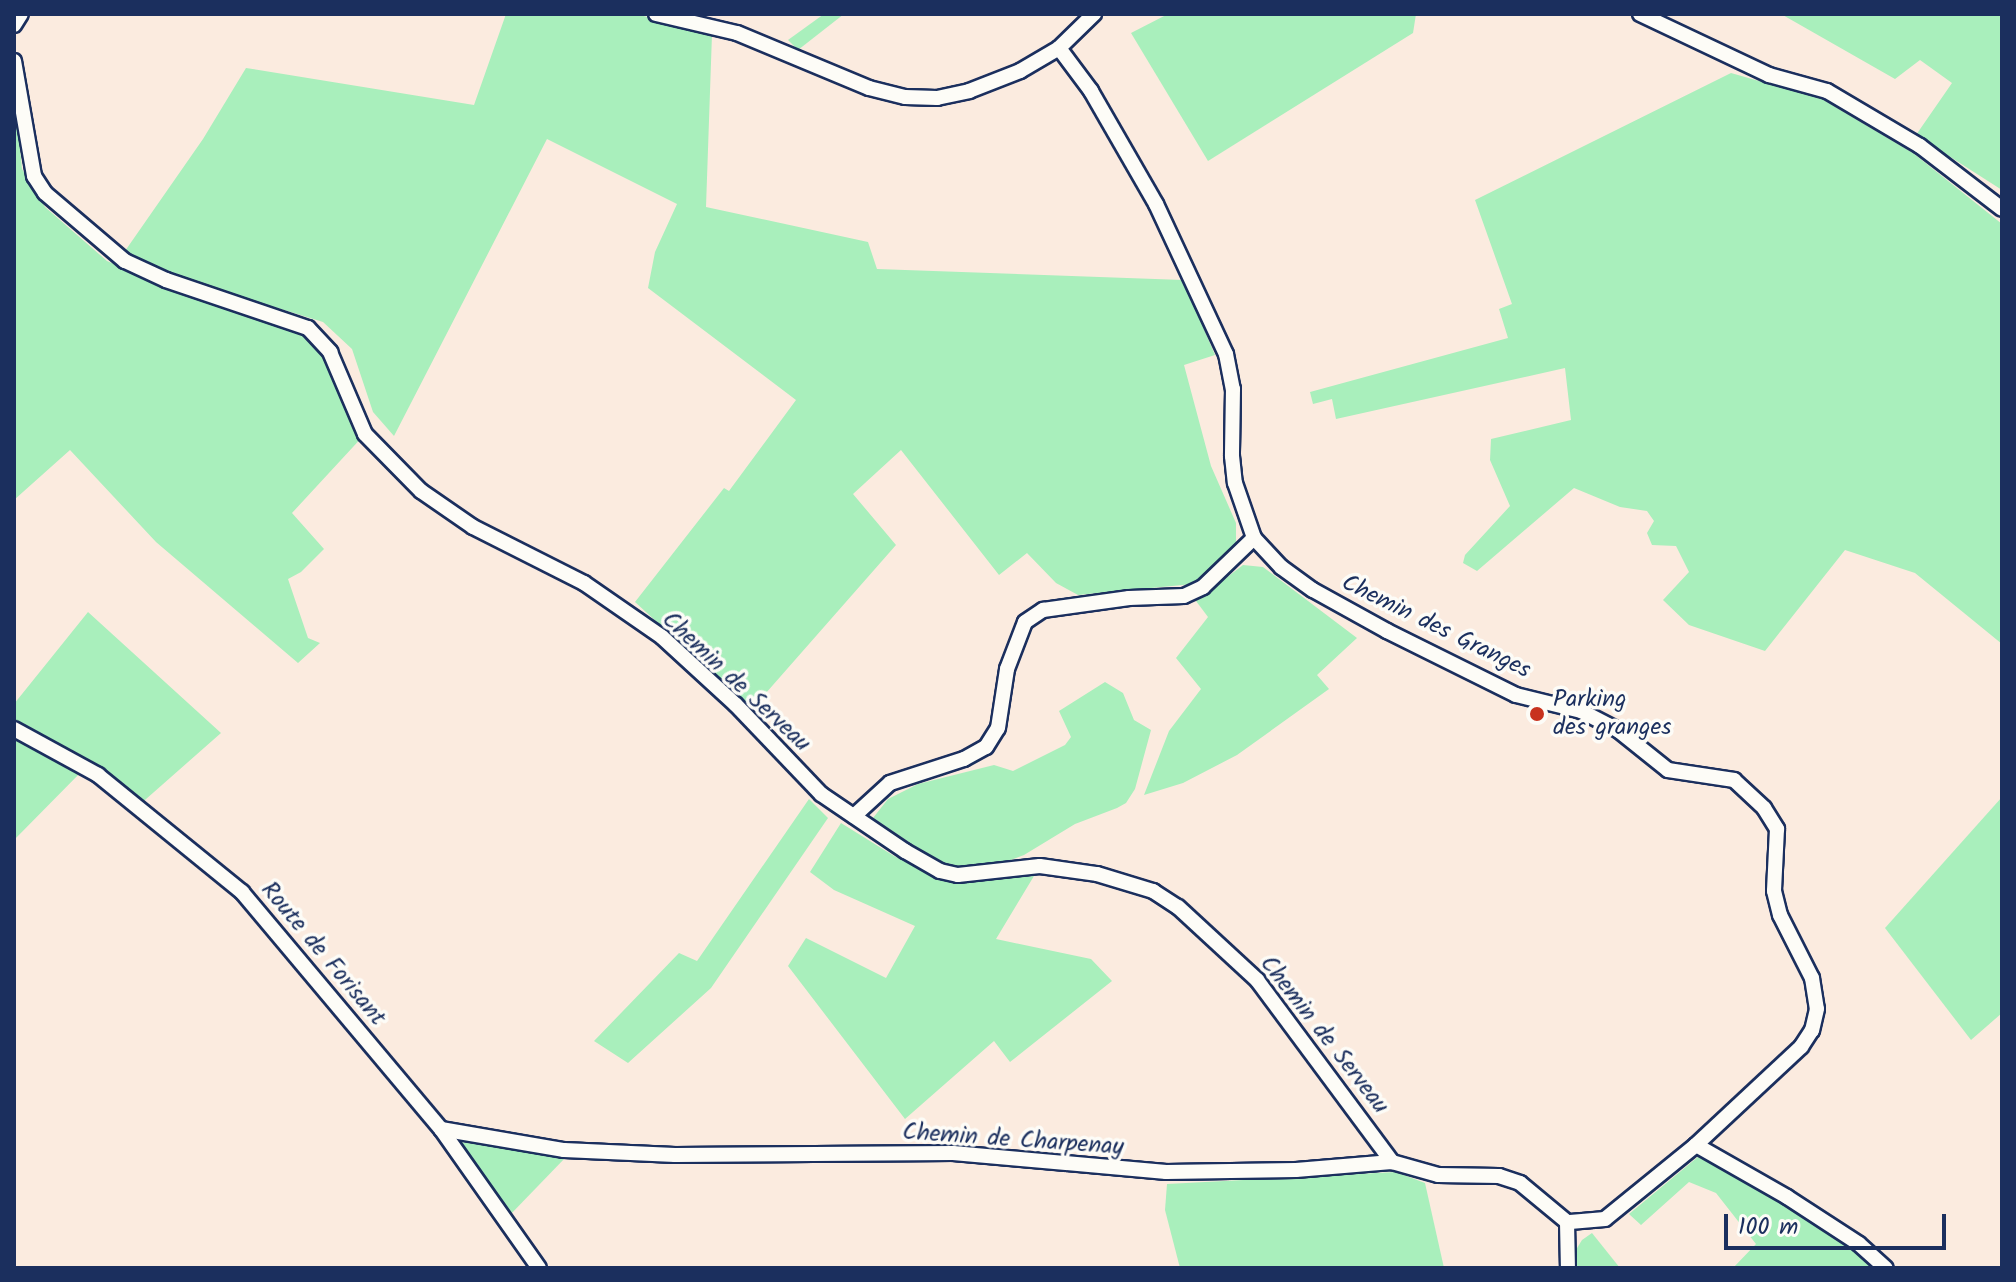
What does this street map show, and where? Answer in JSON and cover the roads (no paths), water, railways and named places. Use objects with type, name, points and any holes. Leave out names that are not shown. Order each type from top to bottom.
[{"type":"street","points":[[14,25],[21,14]]},
{"type":"street","points":[[656,14],[737,33],[869,88],[905,97],[937,98],[969,91],[1020,71],[1059,48],[1094,14]]},
{"type":"street","points":[[1640,14],[1769,75],[1827,91],[1920,146],[2002,209]]},
{"type":"street","name":"Chemin des Granges","points":[[1059,48],[1091,91],[1156,204],[1226,354],[1233,389],[1232,456],[1235,483],[1254,538],[1281,567],[1313,590],[1387,631],[1516,695],[1581,711],[1618,730],[1668,770],[1734,780],[1764,808],[1777,829],[1774,891],[1780,915],[1812,978],[1817,1009],[1812,1030],[1801,1047],[1696,1145],[1605,1219],[1567,1222]]},
{"type":"street","name":"Chemin de Serveau","points":[[14,61],[29,160],[45,193],[125,261],[166,280],[308,328],[330,352],[365,434],[421,491],[473,527],[584,583],[662,637],[736,705],[821,794],[940,871],[958,875],[990,874],[1040,866],[1097,874],[1153,891],[1166,899],[1214,937],[1257,980],[1392,1162]]},
{"type":"street","points":[[854,816],[890,783],[964,759],[986,747],[998,728],[1007,669],[1025,622],[1043,610],[1129,598],[1184,596],[1203,587],[1254,538]]},
{"type":"street","name":"Route de Forisant","points":[[14,729],[98,775],[242,892],[441,1129],[539,1268]]},
{"type":"street","name":"Chemin de Charpenay","points":[[441,1129],[564,1150],[675,1155],[953,1153],[1166,1172],[1296,1170],[1392,1162],[1438,1175],[1520,1183],[1567,1222]]},
{"type":"street","points":[[1696,1145],[1859,1244],[1886,1268]]},
{"type":"street","points":[[1567,1222],[1568,1268]]},
{"type":"place","name":"Parking des granges","points":[[1537,714]]}]
